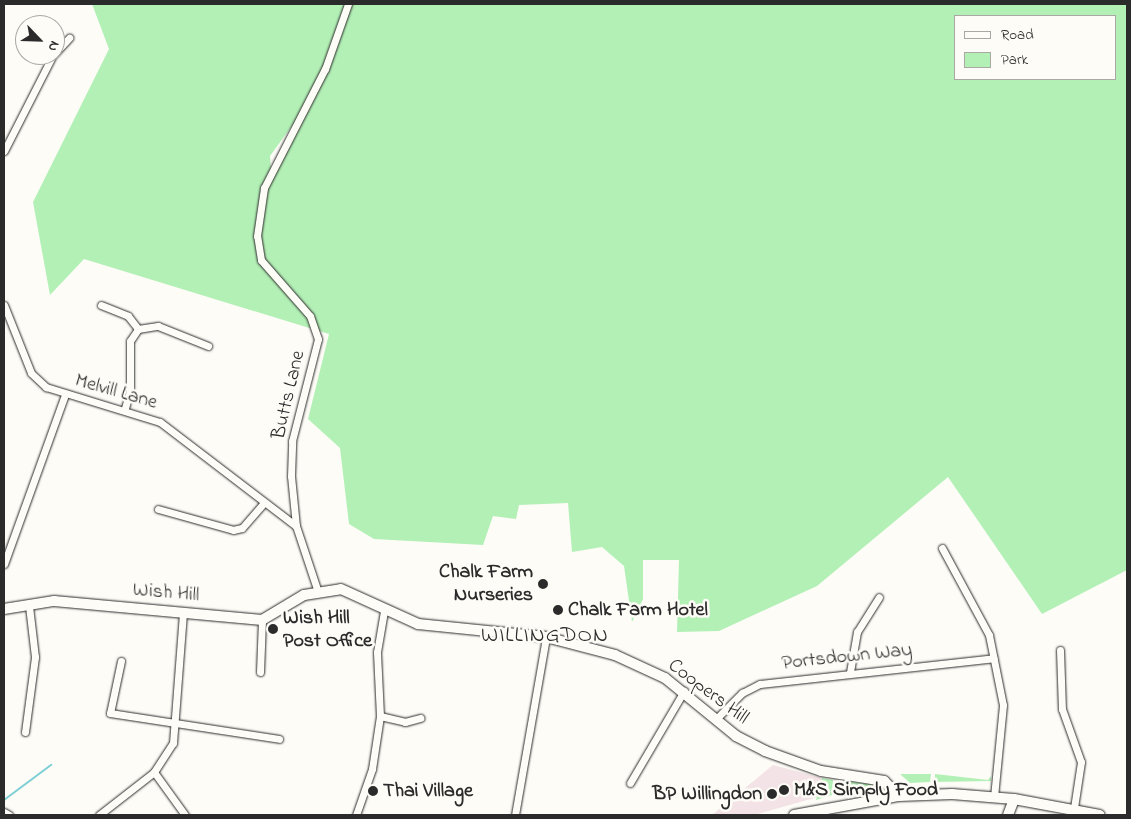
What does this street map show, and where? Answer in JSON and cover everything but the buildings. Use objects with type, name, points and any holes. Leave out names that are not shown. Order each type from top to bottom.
[{"type":"street","name":"Butts Lane","points":[[317,590],[296,526],[292,441],[318,339],[310,316],[261,260],[258,213],[264,188],[324,69],[348,4]]},
{"type":"street","points":[[65,42],[69,38]]},
{"type":"street","points":[[4,150],[48,65]]},
{"type":"street","name":"Melvill Lane","points":[[4,305],[31,373],[46,387],[64,395],[125,408],[160,422],[195,446],[263,504],[296,526]]},
{"type":"street","points":[[101,305],[128,316],[138,329]]},
{"type":"street","points":[[138,329],[158,326],[208,346]]},
{"type":"street","points":[[125,408],[130,382],[128,355],[138,329]]},
{"type":"street","points":[[4,564],[62,412],[64,395]]},
{"type":"street","points":[[158,509],[233,530],[242,528],[263,504]]},
{"type":"street","points":[[942,548],[974,600],[990,635],[1003,705],[1000,764],[994,796]]},
{"type":"street","name":"Coopers Hill","points":[[317,590],[340,589],[384,611],[418,624],[546,637],[615,655],[684,691],[736,736],[795,764],[879,780],[900,796]]},
{"type":"street","points":[[260,672],[262,620],[317,590]]},
{"type":"street","points":[[850,672],[857,632],[879,597]]},
{"type":"street","name":"Wish Hill","points":[[4,609],[54,601],[262,620]]},
{"type":"street","points":[[25,732],[35,657],[29,606]]},
{"type":"street","points":[[356,815],[370,778],[380,716],[377,652],[384,611]]},
{"type":"street","points":[[100,815],[154,772],[172,743],[178,723],[183,612]]},
{"type":"street","points":[[515,815],[546,637]]},
{"type":"street","points":[[1060,650],[1062,709],[1081,762],[1074,808]]},
{"type":"street","name":"Portsdown Way","points":[[716,719],[742,693],[760,684],[850,672],[994,658]]},
{"type":"street","points":[[121,661],[110,713],[279,739]]},
{"type":"street","points":[[630,783],[684,691]]},
{"type":"street","points":[[380,716],[405,722],[420,718]]},
{"type":"street","points":[[154,772],[185,815]]},
{"type":"street","points":[[794,815],[900,796],[994,796],[1074,808],[1100,815]]},
{"type":"street","points":[[1008,815],[1014,799]]},
{"type":"street","points":[[4,812],[9,815]]},
{"type":"shaded area","points":[[773,765],[822,778],[818,797],[754,815],[712,815]]},
{"type":"green space","points":[[92,4],[1127,4],[1127,570],[1042,614],[948,477],[817,586],[719,631],[677,632],[679,560],[643,560],[643,599],[632,622],[624,566],[602,547],[572,552],[568,503],[519,505],[516,519],[493,516],[483,545],[374,539],[349,524],[340,448],[308,419],[329,334],[84,259],[50,295],[33,202],[109,49]],"holes":[[[299,116],[300,120],[272,180],[270,156]]]},
{"type":"green space","points":[[900,774],[931,774],[930,782],[910,783]]},
{"type":"green space","points":[[935,774],[988,780],[991,776],[991,781],[935,782]]},
{"type":"green space","points":[[822,778],[833,780],[832,795],[816,800]]},
{"type":"green space","points":[[839,781],[881,785],[884,787],[833,795]]},
{"type":"waterway","points":[[4,800],[51,765]]},
{"type":"place","name":"Chalk Farm Nurseries","points":[[543,584]]},
{"type":"place","name":"Chalk Farm Hotel","points":[[558,610]]},
{"type":"place","name":"Wish Hill Post Office","points":[[273,629]]},
{"type":"place","name":"M&S Simply Food","points":[[784,790]]},
{"type":"place","name":"Thai Village","points":[[373,791]]},
{"type":"place","name":"BP Willingdon","points":[[772,794]]},
{"type":"district","name":"WILLINGDON","points":[[545,637]]}]
